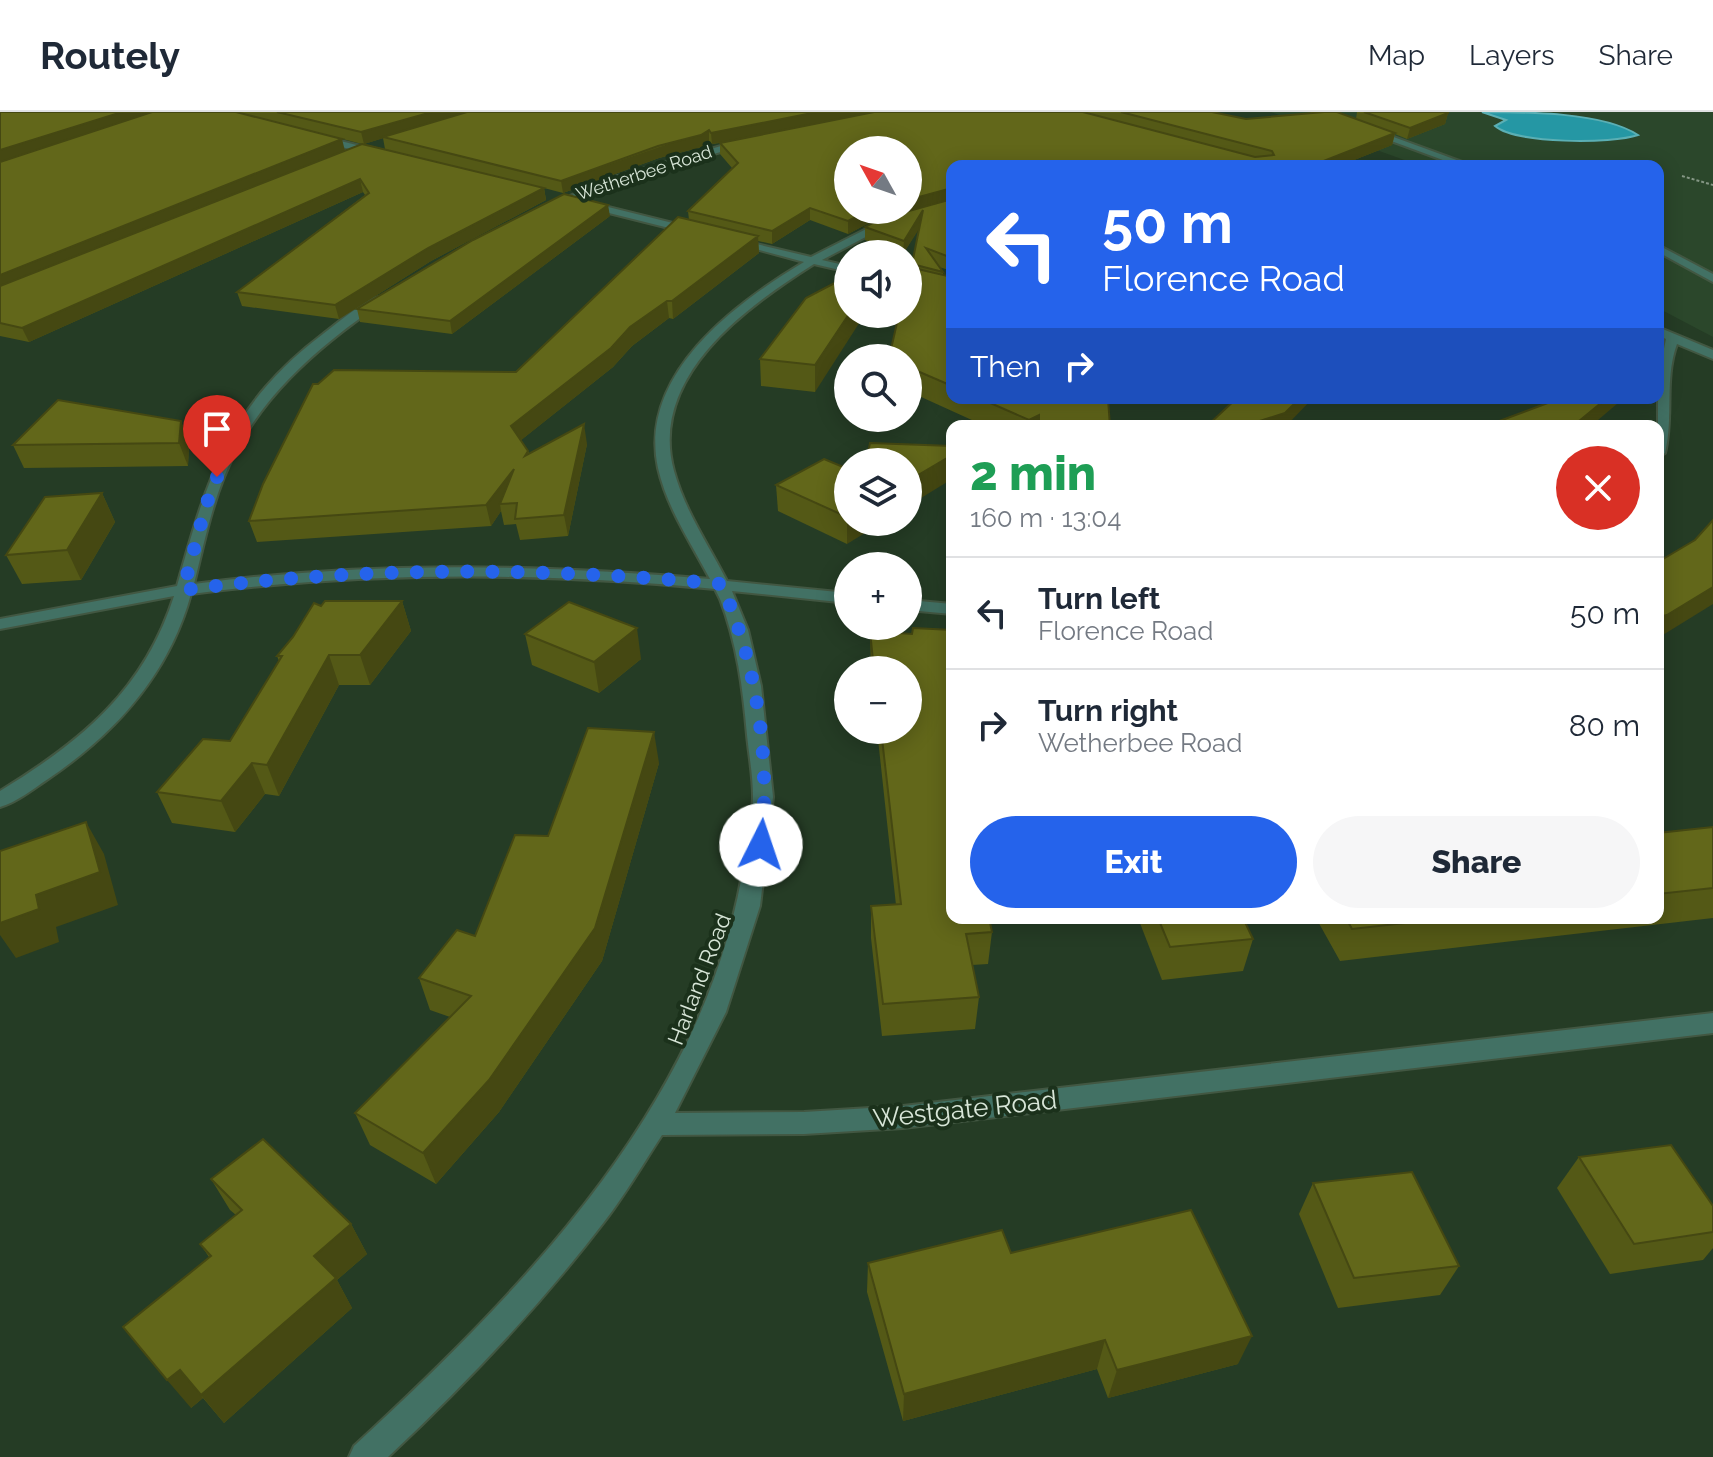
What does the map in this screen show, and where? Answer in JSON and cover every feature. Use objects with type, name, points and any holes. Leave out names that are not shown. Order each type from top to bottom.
[{"type":"street","points":[[1317,112],[1451,160]]},
{"type":"street","points":[[301,134],[389,156]]},
{"type":"street","name":"Wetherbee Road","points":[[537,213],[564,199],[667,163],[762,137]]},
{"type":"street","points":[[342,156],[379,143]]},
{"type":"street","points":[[549,196],[713,236]]},
{"type":"street","name":"Harland Road","points":[[655,1124],[694,1056],[740,941],[759,869],[764,821],[762,739],[738,626],[721,584],[674,499],[662,438],[667,405],[680,379],[709,343],[747,307],[811,260],[883,224]]},
{"type":"street","points":[[727,239],[834,266]]},
{"type":"street","points":[[1664,251],[1713,279]]},
{"type":"street","points":[[0,800],[88,738],[136,690],[163,647],[183,590],[206,505],[245,420],[269,390],[317,342],[388,295]]},
{"type":"street","points":[[1664,334],[1713,355]]},
{"type":"street","points":[[1664,435],[1667,358],[1673,338]]},
{"type":"street","points":[[0,624],[183,590],[278,578],[403,571],[556,572],[721,584],[834,596]]},
{"type":"street","points":[[922,606],[946,608]]},
{"type":"street","name":"Westgate Road","points":[[655,1124],[804,1123],[903,1117],[1713,1023]]},
{"type":"street","points":[[365,1457],[449,1377],[505,1318],[597,1206],[655,1124]]},
{"type":"path","points":[[1682,176],[1713,185]]},
{"type":"shaded area","points":[[1271,112],[1713,112],[1713,337],[1664,311],[1664,160],[1404,160]]},
{"type":"water","points":[[1482,112],[1541,113],[1585,118],[1623,127],[1638,135],[1587,141],[1543,139],[1506,132],[1495,126],[1506,120]]},
{"type":"building","points":[[0,112],[122,112],[0,150]]},
{"type":"building","points":[[152,112],[236,112],[342,139],[0,275],[0,162]]},
{"type":"building","points":[[277,112],[432,112],[361,132]]},
{"type":"building","points":[[467,112],[817,112],[711,133],[709,130],[561,181],[383,137]]},
{"type":"building","points":[[874,112],[1083,112],[1255,157],[1274,155],[1272,151],[1121,112],[1212,112],[1246,119],[1337,112],[1395,133],[1326,160],[946,160],[946,190],[922,196],[922,136],[834,136],[834,216],[810,208],[772,231],[688,211],[738,163],[720,143]]},
{"type":"building","points":[[1364,112],[1448,112],[1448,113],[1410,128]]},
{"type":"building","points":[[362,144],[544,188],[428,248],[335,305],[237,292],[369,193],[360,179],[22,328],[0,323],[0,286]]},
{"type":"building","points":[[564,194],[608,205],[450,321],[357,309],[473,240]]},
{"type":"building","points":[[946,201],[946,256],[926,248],[943,272],[922,267],[922,240],[917,240],[922,207]]},
{"type":"building","points":[[678,217],[758,236],[672,301],[667,301],[630,327],[611,348],[511,426],[528,451],[525,456],[584,424],[564,515],[515,519],[517,503],[500,504],[514,469],[486,505],[249,521],[263,484],[313,384],[318,384],[334,370],[516,372]]},
{"type":"building","points":[[871,224],[914,224],[905,240],[865,227]]},
{"type":"building","points":[[922,270],[946,276],[946,383],[922,373],[922,344],[892,344],[896,328],[922,328]]},
{"type":"building","points":[[834,283],[834,328],[840,328],[815,365],[760,359],[806,298]]},
{"type":"building","points":[[58,400],[181,421],[179,443],[13,445]]},
{"type":"building","points":[[993,404],[1108,404],[1110,420],[1039,420],[1039,415],[1029,420]]},
{"type":"building","points":[[1231,404],[1294,404],[1285,413],[1263,420],[1213,420]]},
{"type":"building","points":[[1545,404],[1600,404],[1580,420],[1502,420]]},
{"type":"building","points":[[870,443],[946,446],[946,459],[922,473],[922,448],[869,448]]},
{"type":"building","points":[[824,459],[834,463],[834,511],[776,485]]},
{"type":"building","points":[[102,493],[67,550],[6,555],[45,497]]},
{"type":"building","points":[[1713,520],[1713,587],[1664,616],[1664,558],[1695,540]]},
{"type":"building","points":[[325,601],[402,601],[360,655],[329,655],[267,765],[252,763],[221,801],[157,792],[203,739],[230,741],[282,656],[277,656],[314,603],[321,606]]},
{"type":"building","points":[[569,602],[637,628],[594,662],[525,634]]},
{"type":"building","points":[[922,628],[946,630],[946,924],[990,924],[992,932],[966,934],[979,997],[883,1004],[871,906],[901,904],[883,744],[922,744],[922,656],[873,656],[871,640],[922,640]]},
{"type":"building","points":[[588,728],[654,732],[595,928],[489,1080],[423,1153],[355,1113],[471,996],[419,978],[457,930],[475,936],[515,835],[548,836]]},
{"type":"building","points":[[86,822],[100,872],[36,895],[39,909],[0,923],[0,851]]},
{"type":"building","points":[[1713,827],[1713,888],[1664,893],[1664,832]]},
{"type":"building","points":[[1160,924],[1246,924],[1253,939],[1170,947]]},
{"type":"building","points":[[1349,924],[1397,924],[1352,929]]},
{"type":"building","points":[[263,1139],[351,1224],[314,1256],[336,1278],[201,1395],[180,1370],[167,1380],[123,1327],[211,1256],[200,1244],[242,1210],[211,1179]]},
{"type":"building","points":[[1671,1145],[1713,1206],[1713,1232],[1634,1244],[1579,1157]]},
{"type":"building","points":[[1412,1172],[1459,1266],[1354,1278],[1313,1183]]},
{"type":"building","points":[[1191,1210],[1252,1336],[1117,1370],[1105,1340],[904,1394],[868,1263],[1002,1230],[1011,1253]]},
{"type":"route","points":[[217,477],[206,505],[183,590],[336,574],[479,570],[556,572],[721,584],[738,626],[762,739],[764,821],[761,845]]}]
